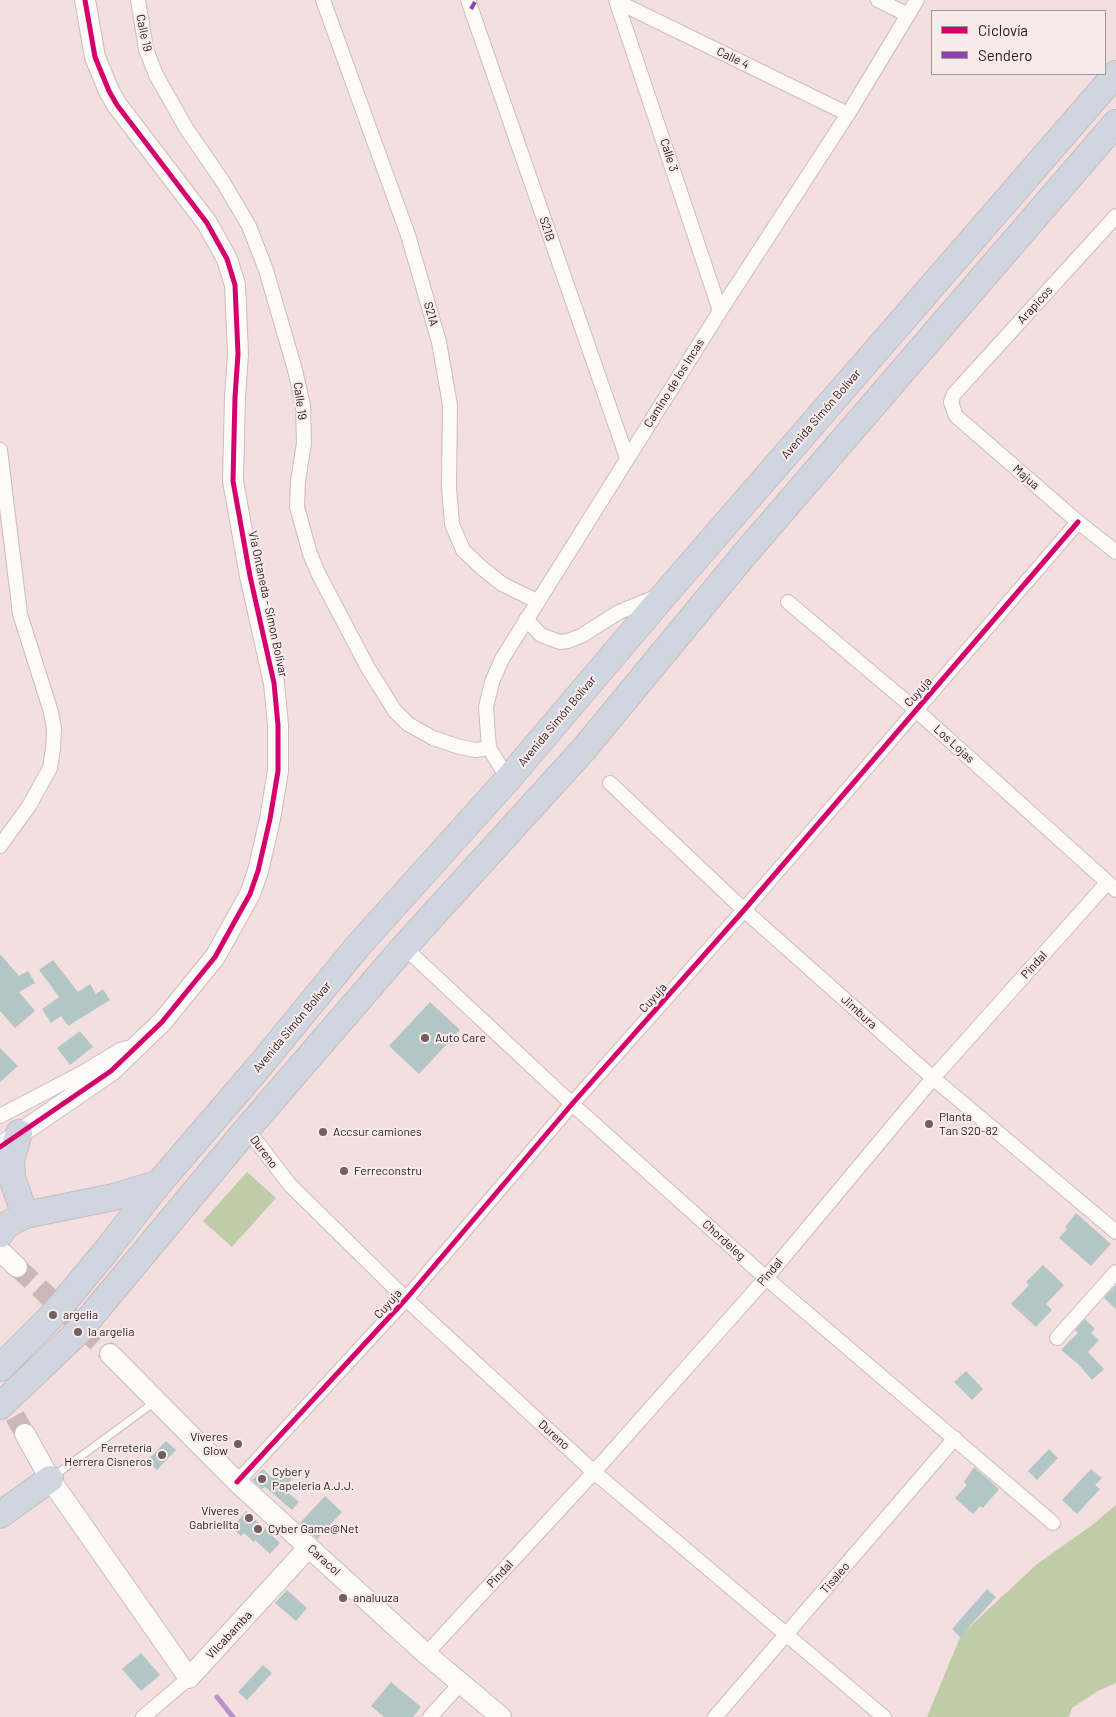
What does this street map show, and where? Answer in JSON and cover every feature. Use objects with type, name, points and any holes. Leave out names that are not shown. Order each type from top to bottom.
[{"type":"highway","name":"Avenida Simón Bolívar","points":[[0,1368],[53,1315],[159,1183],[358,947],[508,779],[666,593],[1116,74]]},
{"type":"highway","points":[[0,1406],[78,1332],[247,1129],[404,947],[584,749],[744,554],[1116,123]]},
{"type":"highway","points":[[4,1138],[10,1160],[12,1178],[25,1215]]},
{"type":"highway","points":[[0,1234],[1,1230],[10,1223],[25,1215],[114,1197],[159,1183]]},
{"type":"highway","points":[[0,1206],[25,1215]]},
{"type":"highway","points":[[0,1515],[50,1479]]},
{"type":"street","name":"Via Ontaneda - Simon Bolivar","points":[[4,1138],[110,1071],[162,1022],[215,957],[250,894],[258,871],[270,819],[278,771],[278,725],[274,683],[250,576],[233,481],[238,354],[235,285],[227,259],[207,223],[117,106],[109,91],[95,57],[85,0]]},
{"type":"street","name":"Calle 19","points":[[138,0],[146,49],[156,75],[186,128],[223,182],[249,226],[266,270],[295,370],[303,405],[304,443],[298,481],[298,508],[310,554],[319,575],[368,668],[395,711],[408,724],[433,738],[460,748],[476,750],[489,748]]},
{"type":"street","name":"S21A","points":[[323,0],[408,235],[439,342],[450,405],[449,487],[452,524],[463,550],[482,568],[502,584],[537,601]]},
{"type":"street","name":"S21B","points":[[468,0],[627,458]]},
{"type":"street","points":[[878,0],[908,15]]},
{"type":"street","name":"Camino de los Incas","points":[[508,779],[489,748],[486,708],[492,682],[502,659],[720,311],[848,114],[917,0]]},
{"type":"street","name":"Calle 4","points":[[618,1],[848,114]]},
{"type":"street","name":"Calle 3","points":[[618,1],[720,311]]},
{"type":"street","name":"Arapicos","points":[[954,394],[1116,216]]},
{"type":"street","name":"Majua","points":[[954,394],[951,402],[956,416],[1078,522],[1116,552]]},
{"type":"street","points":[[0,450],[20,614],[51,712],[54,729],[50,768],[29,806],[0,846]]},
{"type":"street","name":"Cuyuja","points":[[237,1482],[406,1299],[572,1104],[744,910],[1078,522]]},
{"type":"street","points":[[526,619],[541,635],[560,642],[568,641],[581,636],[619,612],[666,593]]},
{"type":"street","name":"Los Lojas","points":[[788,602],[916,710],[1111,887]]},
{"type":"street","name":"Jimbura","points":[[610,783],[744,910],[932,1078],[1116,1232]]},
{"type":"street","name":"Pindal","points":[[426,1654],[594,1472],[766,1278],[932,1078],[1111,887]]},
{"type":"street","name":"Chordeleg","points":[[404,947],[572,1104],[766,1278],[956,1438],[1053,1523]]},
{"type":"street","name":"Dureno","points":[[247,1129],[290,1186],[406,1299],[594,1472],[884,1717]]},
{"type":"street","points":[[0,1251],[17,1267]]},
{"type":"street","points":[[1057,1338],[1116,1272]]},
{"type":"street","name":"Caracol","points":[[110,1354],[237,1482],[426,1654],[501,1717]]},
{"type":"street","points":[[25,1434],[50,1479],[189,1678]]},
{"type":"street","name":"Tisaleo","points":[[714,1717],[956,1438]]},
{"type":"street","name":"Vilcabamba","points":[[143,1717],[189,1678],[309,1547]]},
{"type":"street","points":[[430,1717],[461,1683]]},
{"type":"lane","points":[[50,1479],[156,1401]]},
{"type":"green space","points":[[247,1172],[276,1198],[232,1247],[203,1221]]},
{"type":"green space","points":[[1116,1505],[1116,1683],[1098,1691],[1072,1708],[1069,1717],[927,1717],[961,1635],[1037,1564],[1091,1526]]},
{"type":"building","points":[[0,954],[19,976],[28,971],[35,983],[19,992],[35,1011],[15,1028],[0,1011]]},
{"type":"building","points":[[53,960],[78,992],[90,984],[96,994],[103,989],[110,1000],[68,1026],[61,1016],[51,1023],[42,1009],[59,997],[39,970]]},
{"type":"building","name":"Auto Care","points":[[430,1002],[460,1030],[419,1074],[389,1046]]},
{"type":"building","points":[[80,1031],[93,1047],[70,1065],[57,1048]]},
{"type":"building","points":[[0,1048],[18,1066],[0,1082]]},
{"type":"building","points":[[1076,1213],[1111,1244],[1091,1266],[1059,1238],[1067,1229],[1065,1227]]},
{"type":"building","points":[[1043,1265],[1064,1285],[1046,1304],[1052,1310],[1036,1327],[1011,1304],[1029,1285],[1026,1282]]},
{"type":"building","points":[[1116,1285],[1116,1309],[1104,1298]]},
{"type":"building","points":[[1085,1319],[1095,1329],[1091,1333],[1099,1340],[1088,1352],[1104,1369],[1092,1380],[1078,1364],[1061,1350],[1078,1333],[1075,1330]]},
{"type":"building","points":[[966,1371],[983,1389],[972,1400],[954,1382]]},
{"type":"building","name":"Ferretería Herrera Cisneros","points":[[166,1441],[176,1450],[157,1470],[147,1461]]},
{"type":"building","points":[[1049,1449],[1058,1458],[1037,1480],[1028,1471]]},
{"type":"building","points":[[974,1467],[999,1489],[983,1508],[980,1506],[973,1514],[955,1498],[967,1485],[964,1482]]},
{"type":"building","points":[[263,1469],[272,1478],[280,1469],[292,1479],[284,1489],[299,1502],[292,1510],[265,1487],[262,1489],[252,1480]]},
{"type":"building","points":[[1091,1469],[1102,1478],[1095,1485],[1100,1489],[1077,1514],[1062,1500]]},
{"type":"building","points":[[325,1496],[342,1512],[317,1539],[300,1523]]},
{"type":"building","points":[[246,1511],[280,1543],[270,1554],[255,1540],[254,1542],[244,1533],[241,1536],[232,1528]]},
{"type":"building","points":[[987,1589],[996,1597],[960,1637],[952,1629]]},
{"type":"building","points":[[287,1590],[307,1608],[296,1621],[275,1603]]},
{"type":"building","points":[[141,1653],[160,1675],[141,1691],[122,1669]]},
{"type":"building","points":[[263,1665],[272,1673],[247,1700],[238,1692]]},
{"type":"building","points":[[391,1682],[421,1707],[413,1717],[384,1717],[371,1706]]},
{"type":"waterway","points":[[217,1697],[233,1717]]},
{"type":"tunnel","points":[[17,1267],[110,1354]]},
{"type":"tunnel","points":[[0,1390],[25,1434]]},
{"type":"marked path","points":[[471,9],[476,0]]},
{"type":"cycle path","points":[[0,1147],[111,1071],[162,1022],[215,957],[250,894],[258,871],[270,819],[278,771],[278,725],[274,683],[250,576],[233,481],[238,354],[235,285],[227,259],[207,223],[117,105],[109,91],[95,57],[85,0]]},
{"type":"cycle path","points":[[237,1482],[406,1299],[572,1104],[744,910],[1078,522]]},
{"type":"place","name":"Auto Care","points":[[425,1038]]},
{"type":"place","name":"Planta Tan S20-82","points":[[929,1124]]},
{"type":"place","name":"Accsur camiones","points":[[323,1132]]},
{"type":"place","name":"Ferreconstru","points":[[344,1171]]},
{"type":"place","name":"argelia","points":[[53,1315]]},
{"type":"place","name":"la argelia","points":[[78,1332]]},
{"type":"place","name":"Víveres Glow","points":[[238,1444]]},
{"type":"place","name":"Ferretería Herrera Cisneros","points":[[162,1455]]},
{"type":"place","name":"Cyber y Papeleria A.J.J.","points":[[262,1479]]},
{"type":"place","name":"Víveres Gabrielita","points":[[249,1518]]},
{"type":"place","name":"Cyber Game@Net","points":[[258,1529]]},
{"type":"place","name":"analuuza","points":[[343,1598]]}]
